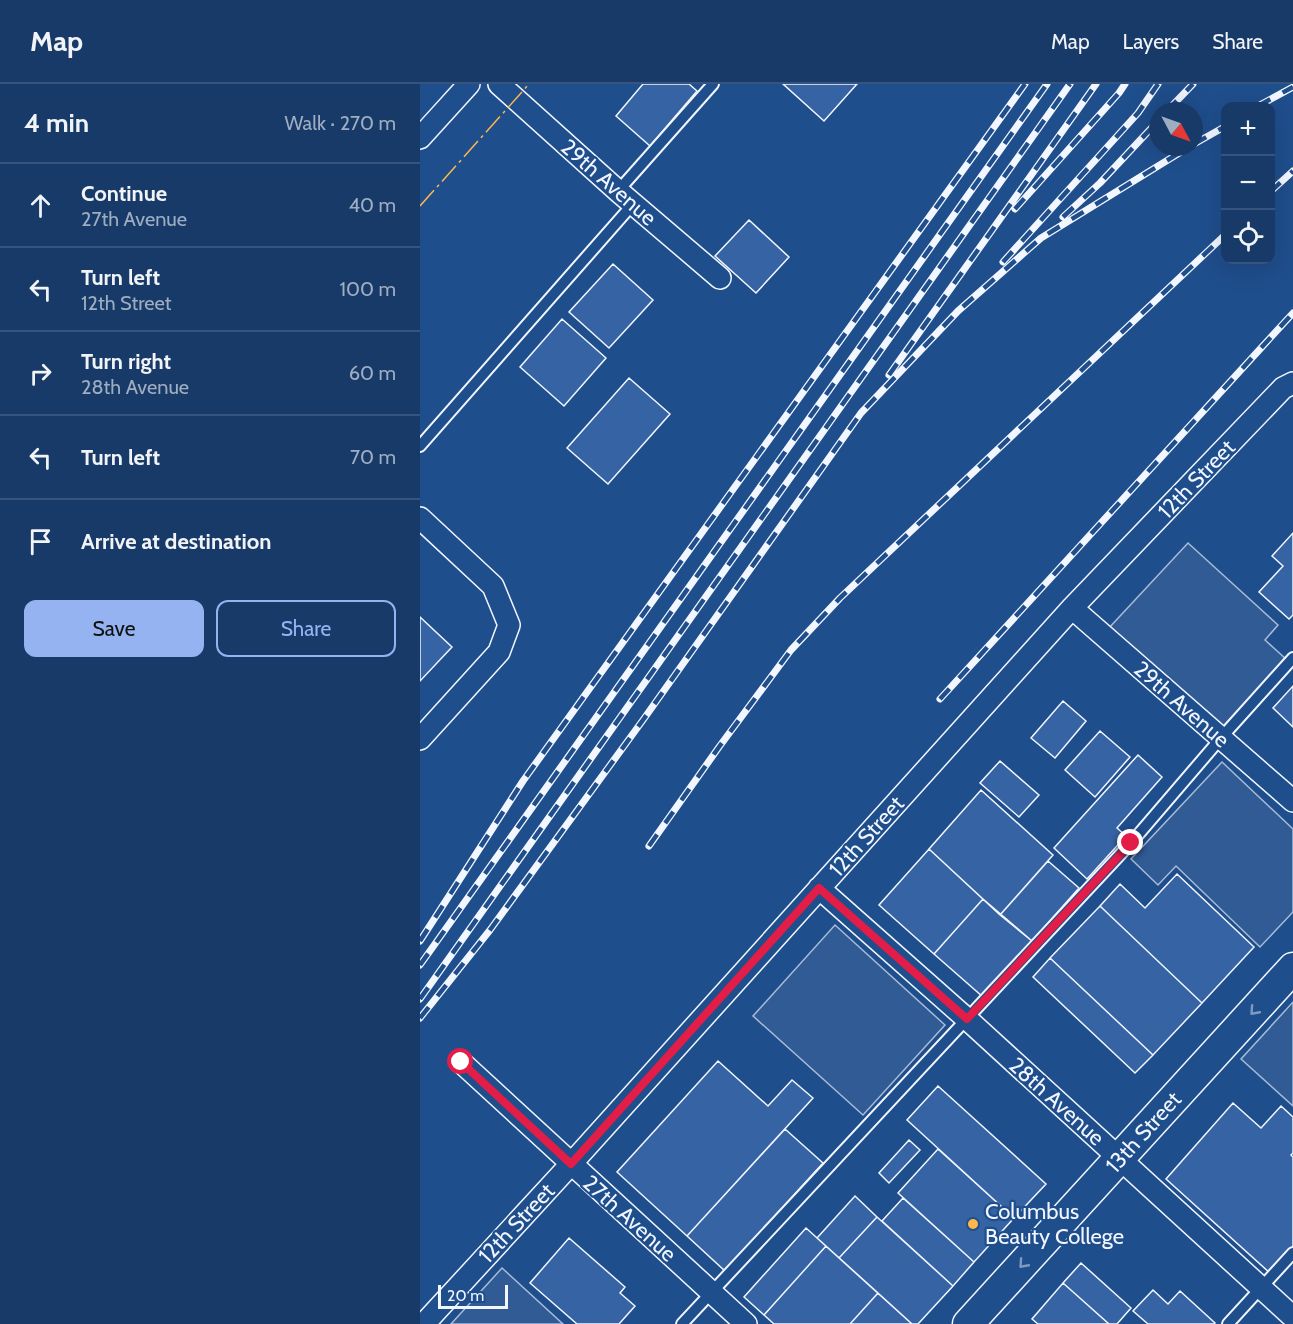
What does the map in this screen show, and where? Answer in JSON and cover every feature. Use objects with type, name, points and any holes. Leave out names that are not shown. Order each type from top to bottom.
[{"type":"main road","name":"13th Street","points":[[968,1324],[1293,968]]},
{"type":"street","points":[[420,138],[469,84]]},
{"type":"street","name":"29th Avenue","points":[[499,84],[720,278]]},
{"type":"street","name":"12th Street","points":[[424,1324],[1072,608],[1283,388],[1293,383]]},
{"type":"street","points":[[420,518],[493,586],[509,625],[499,652],[420,739]]},
{"type":"street","name":"29th Avenue","points":[[1072,608],[1293,801]]},
{"type":"street","name":"28th Avenue","points":[[819,888],[1120,1157],[1293,1317]]},
{"type":"street","name":"27th Avenue","points":[[461,1062],[746,1324]]},
{"type":"lane","points":[[420,446],[626,197],[713,84]]},
{"type":"lane","points":[[682,1324],[1131,843],[1293,658]]},
{"type":"lane","points":[[1228,1324],[1293,1253]]},
{"type":"shaded area","points":[[1188,543],[1278,625],[1265,640],[1287,660],[1221,733],[1108,629]]},
{"type":"shaded area","points":[[1222,762],[1293,829],[1293,912],[1260,947],[1176,866],[1158,885],[1131,859]]},
{"type":"shaded area","points":[[835,925],[945,1025],[863,1115],[753,1016]]},
{"type":"shaded area","points":[[1293,1002],[1293,1106],[1241,1059]]},
{"type":"shaded area","points":[[502,1268],[563,1324],[451,1324]]},
{"type":"building","points":[[643,84],[689,84],[697,91],[650,146],[616,116]]},
{"type":"building","points":[[783,84],[857,84],[824,121]]},
{"type":"building","points":[[749,220],[789,257],[756,293],[715,256]]},
{"type":"building","points":[[613,264],[653,300],[609,348],[569,312]]},
{"type":"building","points":[[562,319],[606,358],[564,406],[520,367]]},
{"type":"building","points":[[629,378],[670,414],[608,484],[567,448]]},
{"type":"building","points":[[1293,533],[1293,615],[1289,619],[1259,592],[1283,566],[1272,556]]},
{"type":"building","points":[[420,617],[452,647],[420,681]]},
{"type":"building","points":[[1293,686],[1293,727],[1273,708]]},
{"type":"building","points":[[1063,701],[1086,721],[1055,758],[1031,738]]},
{"type":"building","points":[[1100,731],[1130,757],[1095,797],[1065,770]]},
{"type":"building","points":[[1138,755],[1162,777],[1117,828],[1126,836],[1087,879],[1054,848]]},
{"type":"building","points":[[1000,761],[1039,795],[1019,817],[980,783]]},
{"type":"building","points":[[981,790],[1053,855],[1000,915],[929,849]]},
{"type":"building","points":[[929,849],[983,899],[934,954],[879,905]]},
{"type":"building","points":[[1048,861],[1079,888],[1032,941],[1000,915]]},
{"type":"building","points":[[1177,874],[1254,947],[1202,1003],[1100,906],[1120,884],[1145,908]]},
{"type":"building","points":[[983,899],[1032,941],[983,997],[934,954]]},
{"type":"building","points":[[1100,906],[1202,1003],[1153,1055],[1050,958]]},
{"type":"building","points":[[1050,958],[1153,1055],[1135,1073],[1033,977]]},
{"type":"building","points":[[718,1061],[768,1106],[792,1080],[813,1098],[687,1236],[617,1172]]},
{"type":"building","points":[[938,1086],[1046,1184],[1014,1218],[907,1120]]},
{"type":"building","points":[[1233,1103],[1261,1128],[1281,1106],[1293,1117],[1293,1153],[1291,1155],[1293,1157],[1293,1249],[1271,1274],[1166,1179]]},
{"type":"building","points":[[785,1129],[823,1163],[725,1271],[687,1236]]},
{"type":"building","points":[[909,1140],[920,1150],[889,1183],[879,1173]]},
{"type":"building","points":[[938,1149],[1014,1218],[974,1262],[898,1193]]},
{"type":"building","points":[[855,1196],[877,1217],[839,1258],[817,1238]]},
{"type":"building","points":[[903,1198],[974,1262],[953,1286],[882,1221]]},
{"type":"building","points":[[877,1217],[953,1286],[918,1324],[912,1324],[839,1258]]},
{"type":"building","points":[[806,1228],[826,1246],[764,1315],[744,1297]]},
{"type":"building","points":[[569,1238],[625,1287],[620,1293],[635,1306],[619,1324],[577,1324],[530,1283]]},
{"type":"building","points":[[826,1246],[878,1293],[850,1324],[774,1324],[764,1315]]},
{"type":"building","points":[[1081,1263],[1131,1308],[1117,1324],[1109,1324],[1063,1283]]},
{"type":"building","points":[[1063,1283],[1109,1324],[1038,1324],[1032,1319]]},
{"type":"building","points":[[1153,1290],[1168,1304],[1180,1291],[1215,1323],[1148,1324],[1133,1311]]},
{"type":"building","points":[[878,1293],[912,1324],[850,1324]]},
{"type":"railway","points":[[420,941],[523,781],[1025,84]]},
{"type":"railway","points":[[420,965],[1047,84]]},
{"type":"railway","points":[[420,999],[1070,84]]},
{"type":"railway","points":[[889,375],[1096,84]]},
{"type":"railway","points":[[1015,209],[1125,84]]},
{"type":"railway","points":[[1003,262],[1138,113],[1158,84]]},
{"type":"railway","points":[[1176,102],[1193,84]]},
{"type":"railway","points":[[1265,102],[1293,87]]},
{"type":"railway","points":[[1203,139],[1221,129]]},
{"type":"railway","points":[[1063,217],[1100,183],[1149,131]]},
{"type":"railway","points":[[420,1018],[490,930],[643,720],[861,413],[958,311],[1041,238],[1174,156]]},
{"type":"railway","points":[[1275,187],[1293,171]]},
{"type":"railway","points":[[649,846],[791,650],[840,598],[1221,239]]},
{"type":"railway","points":[[940,699],[1293,313]]},
{"type":"power","points":[[420,206],[529,84]]},
{"type":"place","name":"Columbus Beauty College","points":[[973,1224]]},
{"type":"route","points":[[461,1062],[571,1164],[819,888],[967,1019],[1131,843]]}]
